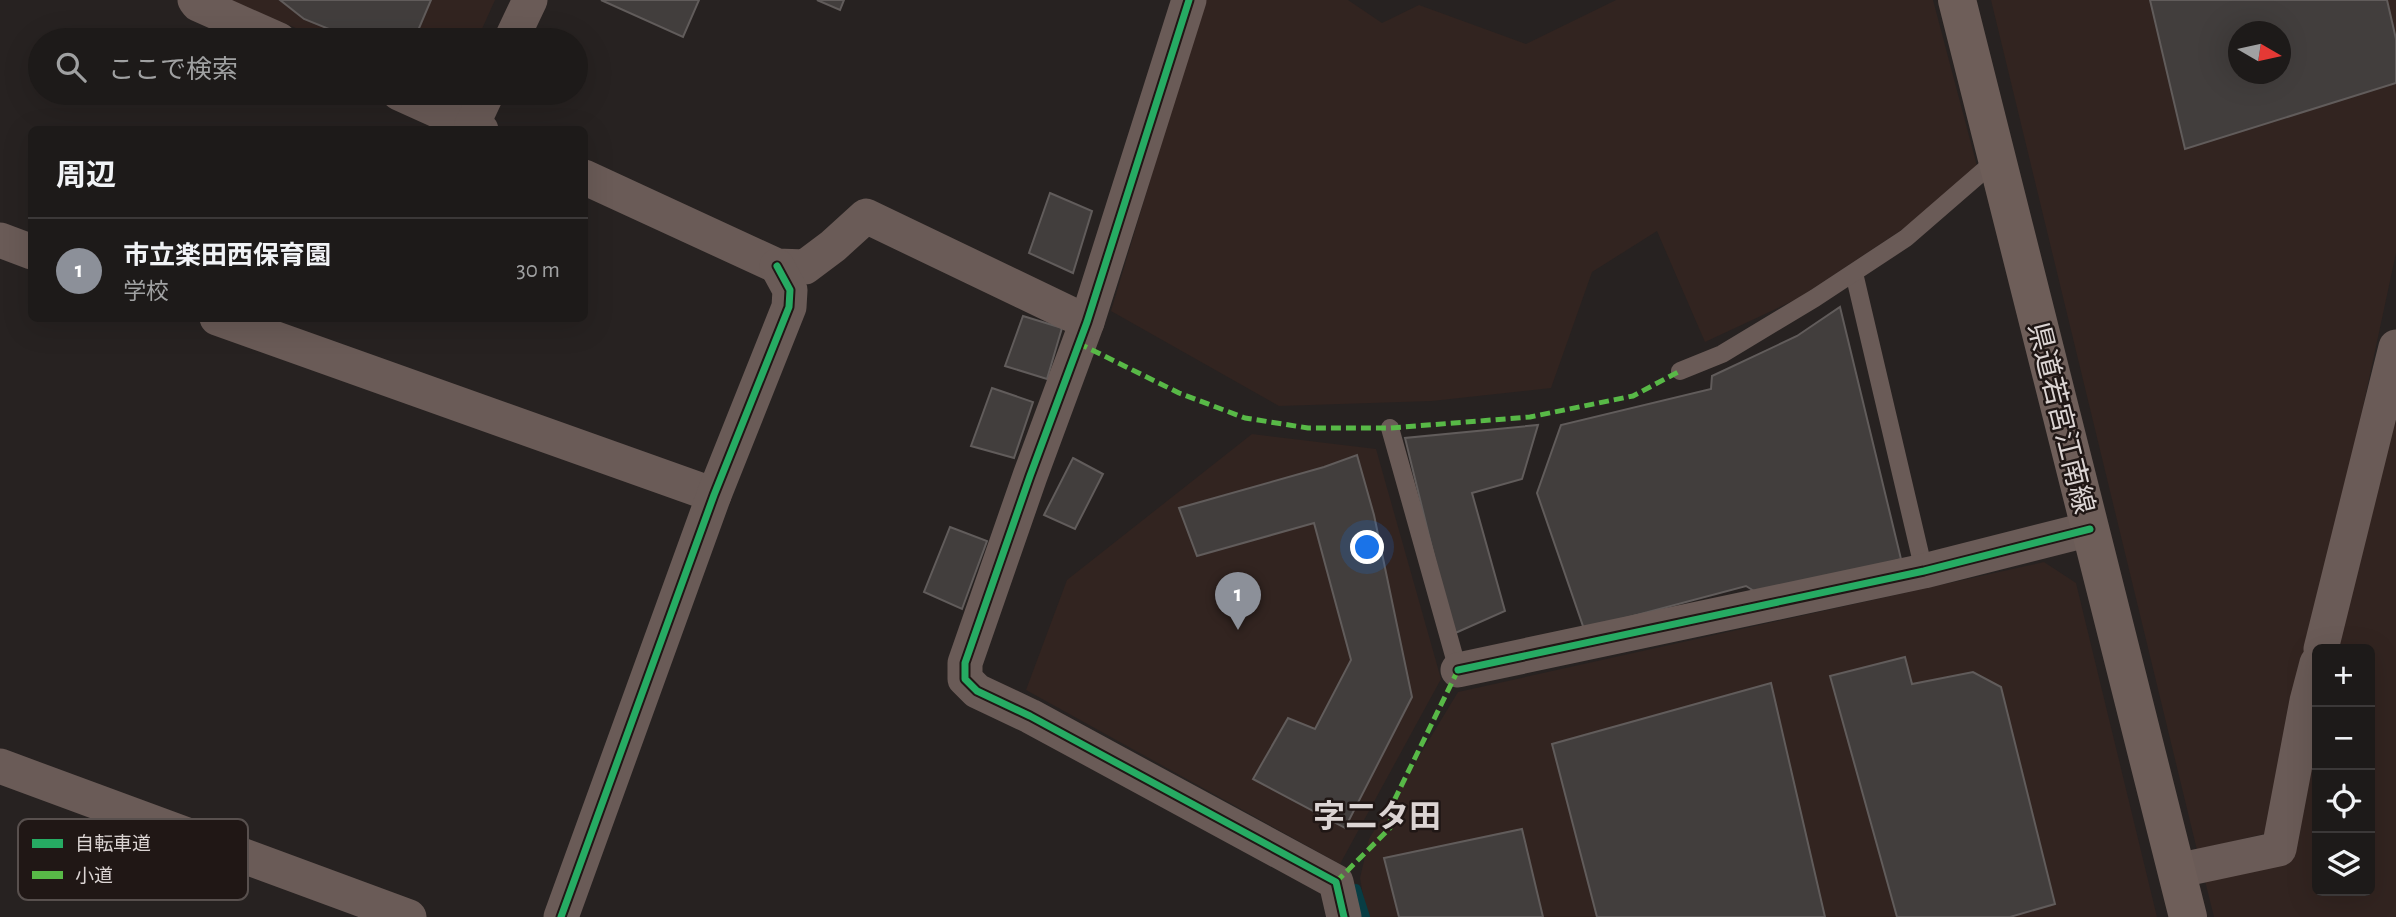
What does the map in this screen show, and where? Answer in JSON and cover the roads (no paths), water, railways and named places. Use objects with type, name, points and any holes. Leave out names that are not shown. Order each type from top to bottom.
[{"type":"main road","name":"県道若宮江南線","points":[[1957,0],[2188,917]]},
{"type":"street","points":[[195,0],[198,4],[252,28]]},
{"type":"street","points":[[517,28],[530,0]]},
{"type":"street","points":[[1189,0],[1087,321],[965,663],[965,678],[977,691],[1030,716],[1336,882],[1343,917]]},
{"type":"street","points":[[426,105],[475,126]]},
{"type":"street","points":[[477,126],[483,105]]},
{"type":"street","points":[[588,179],[777,266],[804,267],[834,246],[866,216],[1087,321]]},
{"type":"street","points":[[0,240],[28,250]]},
{"type":"street","points":[[561,917],[714,495],[789,307],[790,290],[777,266]]},
{"type":"street","points":[[228,322],[714,495]]},
{"type":"street","points":[[2322,644],[2396,347]]},
{"type":"street","points":[[1458,670],[1924,571],[2090,529]]},
{"type":"street","points":[[2176,871],[2279,849],[2312,682]]},
{"type":"street","points":[[0,766],[144,819]]},
{"type":"street","points":[[248,858],[409,917]]},
{"type":"lane","points":[[1680,371],[1722,354],[1906,238],[1996,160]]},
{"type":"lane","points":[[1854,272],[1924,571]]},
{"type":"lane","points":[[1390,428],[1458,670]]},
{"type":"waterway","points":[[1356,889],[1365,917]]},
{"type":"place","name":"市立楽田西保育園","points":[[1238,630]]},
{"type":"district","name":"字二タ田","points":[[1377,816]]}]
